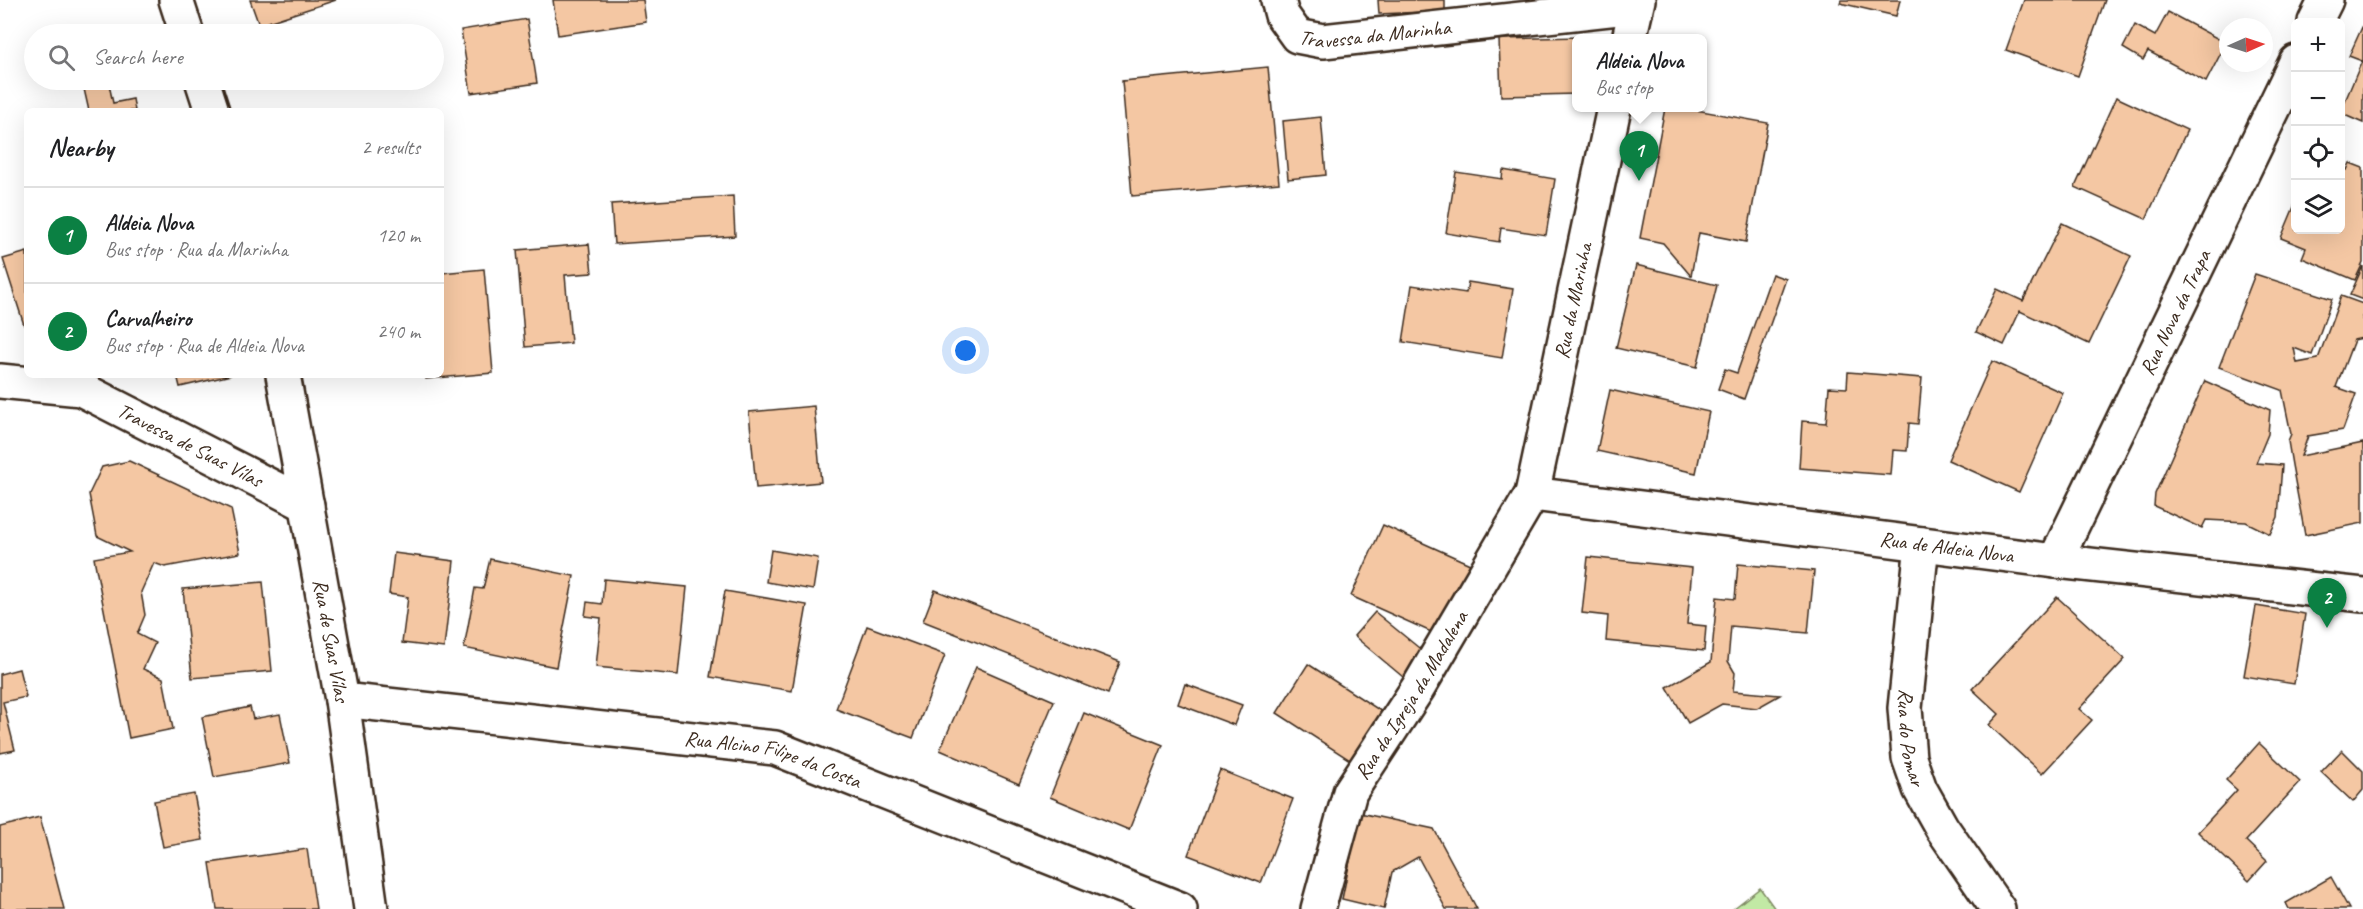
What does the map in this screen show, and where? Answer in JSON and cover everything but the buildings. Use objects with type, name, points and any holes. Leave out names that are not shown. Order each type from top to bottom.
[{"type":"street","points":[[176,0],[184,24]]},
{"type":"street","name":"Travessa da Marinha","points":[[1278,0],[1282,15],[1297,36],[1323,41],[1637,3]]},
{"type":"street","points":[[2317,18],[2325,0]]},
{"type":"street","points":[[1630,34],[1637,3]]},
{"type":"street","name":"Rua Nova da Trapa","points":[[2055,561],[2291,70]]},
{"type":"street","points":[[205,90],[211,108]]},
{"type":"street","name":"Rua da Marinha","points":[[1532,494],[1613,112]]},
{"type":"street","name":"Rua de Suas Vílas","points":[[284,378],[342,700],[372,909]]},
{"type":"street","name":"Travessa de Suas Vílas","points":[[0,381],[81,389],[307,506]]},
{"type":"street","name":"Rua de Aldeia Nova","points":[[1532,494],[2055,561],[2363,595]]},
{"type":"street","name":"Rua da Igreja da Madalena","points":[[1318,909],[1350,792],[1418,688],[1532,494]]},
{"type":"street","name":"Rua do Pomar","points":[[1922,544],[1905,708],[1909,758],[1920,789],[1942,828],[1998,909]]},
{"type":"street","name":"Rua Alcino Filipe da Costa","points":[[342,700],[775,748],[1180,909]]},
{"type":"green space","points":[[1760,888],[1775,909],[1733,909]]},
{"type":"place","name":"Aldeia Nova","points":[[1639,181]]},
{"type":"place","name":"Carvalheiro","points":[[2327,628]]}]
